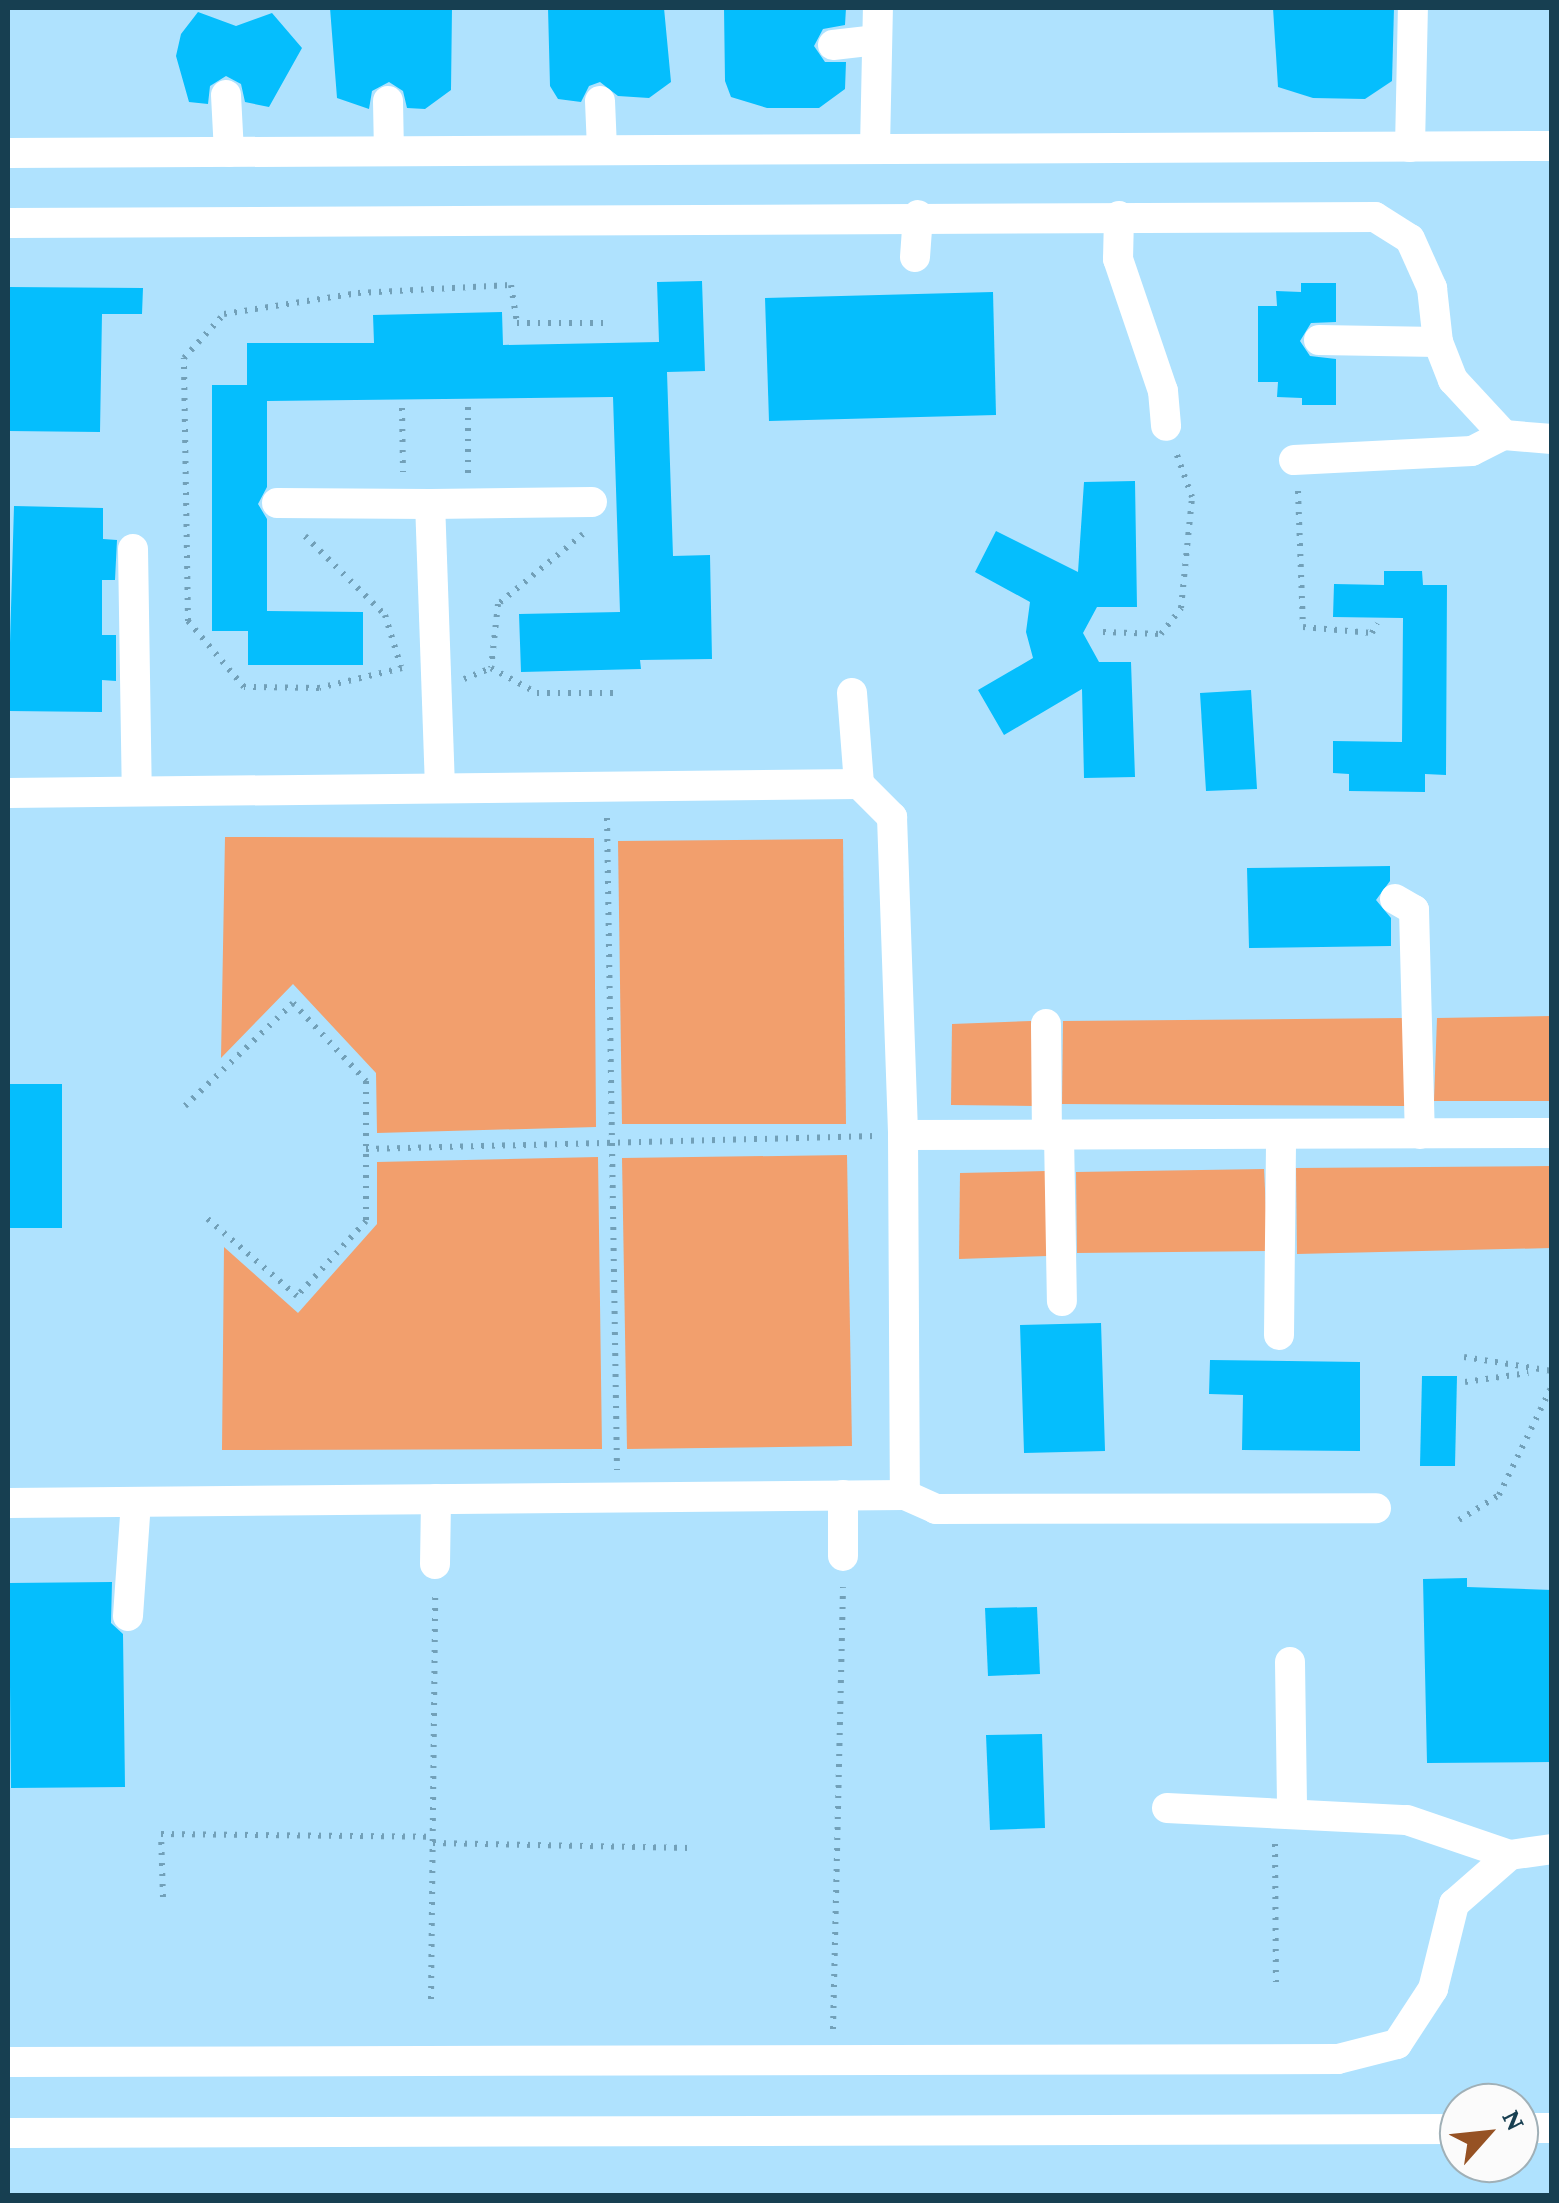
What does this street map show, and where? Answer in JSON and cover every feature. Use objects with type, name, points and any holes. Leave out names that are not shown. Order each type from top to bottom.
[{"type":"street","points":[[875,148],[878,8]]},
{"type":"street","points":[[1410,146],[1413,8]]},
{"type":"street","points":[[834,44],[877,40]]},
{"type":"street","points":[[226,95],[228,152]]},
{"type":"street","points":[[388,100],[389,151]]},
{"type":"street","points":[[600,101],[602,150]]},
{"type":"street","points":[[8,153],[1552,146]]},
{"type":"street","points":[[915,257],[918,215]]},
{"type":"street","points":[[8,223],[918,215],[1375,216],[1410,238],[1432,288],[1438,342],[1453,380],[1504,435]]},
{"type":"street","points":[[1119,216],[1118,259],[1163,391],[1166,426]]},
{"type":"street","points":[[1319,340],[1438,342]]},
{"type":"street","points":[[1294,460],[1472,451],[1504,435],[1552,439]]},
{"type":"street","points":[[276,503],[592,502]]},
{"type":"street","points":[[417,504],[436,691],[440,788]]},
{"type":"street","points":[[133,549],[138,791]]},
{"type":"street","points":[[852,693],[859,784],[892,817],[903,1136],[904,1495]]},
{"type":"street","points":[[8,793],[859,784]]},
{"type":"street","points":[[1394,899],[1414,910],[1420,1134]]},
{"type":"street","points":[[1046,1024],[1062,1301]]},
{"type":"street","points":[[903,1136],[1552,1133]]},
{"type":"street","points":[[1279,1336],[1281,1134]]},
{"type":"street","points":[[843,1495],[844,1556]]},
{"type":"street","points":[[8,1503],[904,1495],[936,1509],[1376,1508]]},
{"type":"street","points":[[435,1564],[436,1499]]},
{"type":"street","points":[[128,1616],[136,1502]]},
{"type":"street","points":[[1283,1814],[1290,1662]]},
{"type":"street","points":[[1167,1808],[1428,1824],[1510,1855],[1552,1849]]},
{"type":"street","points":[[8,2062],[1338,2059],[1397,2044],[1433,1989],[1454,1904],[1510,1855]]},
{"type":"street","points":[[8,2133],[1439,2129]]},
{"type":"path","points":[[402,668],[319,688],[244,687],[188,621],[184,358],[224,314],[358,294],[510,285],[517,323],[610,323]]},
{"type":"path","points":[[468,407],[468,504]]},
{"type":"path","points":[[402,408],[417,504]]},
{"type":"path","points":[[1103,632],[1161,634],[1181,608],[1192,497],[1166,426]]},
{"type":"path","points":[[1294,460],[1303,626],[1372,633],[1378,623]]},
{"type":"path","points":[[592,502],[591,528],[498,604],[490,668],[538,693],[619,692]]},
{"type":"path","points":[[276,503],[385,615],[402,668],[436,691]]},
{"type":"path","points":[[606,787],[618,1497]]},
{"type":"path","points":[[185,1106],[294,1002],[366,1081],[366,1221],[297,1296],[204,1216]]},
{"type":"path","points":[[366,1149],[903,1136]]},
{"type":"path","points":[[1464,1357],[1537,1372]]},
{"type":"path","points":[[1465,1382],[1552,1371]]},
{"type":"path","points":[[1459,1520],[1499,1496],[1552,1386]]},
{"type":"path","points":[[832,2060],[844,1556]]},
{"type":"path","points":[[432,1999],[435,1564]]},
{"type":"path","points":[[1276,1982],[1283,1814]]},
{"type":"path","points":[[163,1897],[161,1834],[690,1848]]},
{"type":"shaded area","points":[[225,837],[594,838],[596,1127],[377,1133],[376,1073],[293,984],[221,1058]]},
{"type":"shaded area","points":[[843,839],[846,1124],[622,1124],[618,841]]},
{"type":"shaded area","points":[[1551,1016],[1551,1101],[1434,1101],[1437,1018]]},
{"type":"shaded area","points":[[1405,1018],[1406,1106],[1062,1104],[1063,1021]]},
{"type":"shaded area","points":[[1031,1021],[1035,1106],[951,1105],[952,1024]]},
{"type":"shaded area","points":[[847,1155],[852,1446],[627,1449],[622,1158]]},
{"type":"shaded area","points":[[598,1157],[602,1449],[222,1450],[224,1247],[298,1313],[377,1224],[377,1162]]},
{"type":"shaded area","points":[[1551,1166],[1551,1248],[1297,1254],[1296,1168]]},
{"type":"shaded area","points":[[1264,1169],[1268,1251],[1077,1253],[1076,1172]]},
{"type":"shaded area","points":[[1046,1171],[1048,1256],[959,1259],[960,1173]]},
{"type":"building","points":[[330,8],[452,8],[451,90],[425,109],[407,108],[403,91],[389,82],[372,91],[369,109],[337,98]]},
{"type":"building","points":[[548,8],[664,8],[671,82],[649,98],[618,96],[600,82],[589,86],[581,102],[558,99],[550,86]]},
{"type":"building","points":[[724,8],[846,8],[845,25],[823,29],[814,46],[825,62],[846,62],[845,89],[819,108],[767,108],[731,97],[725,81]]},
{"type":"building","points":[[1273,8],[1394,8],[1392,81],[1365,99],[1313,98],[1278,87]]},
{"type":"building","points":[[198,12],[236,26],[272,13],[302,48],[269,107],[245,102],[241,84],[226,76],[210,86],[208,104],[189,102],[176,56],[181,34]]},
{"type":"building","points":[[702,281],[705,371],[667,372],[673,556],[710,555],[712,659],[640,660],[641,669],[521,672],[519,614],[620,612],[613,397],[267,401],[267,487],[258,504],[267,519],[267,611],[363,612],[363,665],[248,665],[248,631],[212,631],[212,385],[247,385],[247,343],[374,343],[373,315],[502,312],[503,345],[659,342],[657,282]]},
{"type":"building","points":[[1301,283],[1336,283],[1336,322],[1311,323],[1300,341],[1310,356],[1336,359],[1336,405],[1302,405],[1302,398],[1277,397],[1278,382],[1258,382],[1258,306],[1277,306],[1276,291],[1301,292]]},
{"type":"building","points":[[8,287],[143,288],[142,314],[102,314],[100,432],[8,431]]},
{"type":"building","points":[[993,292],[996,415],[769,421],[765,298]]},
{"type":"building","points":[[1135,481],[1137,607],[1097,607],[1083,633],[1099,662],[1131,662],[1135,777],[1084,778],[1082,689],[1004,735],[978,690],[1033,658],[1026,632],[1030,602],[975,572],[996,531],[1078,572],[1084,482]]},
{"type":"building","points":[[14,506],[103,508],[103,539],[117,540],[115,580],[102,580],[102,635],[116,635],[116,681],[102,680],[102,712],[8,711]]},
{"type":"building","points":[[1384,571],[1422,571],[1423,585],[1447,585],[1446,775],[1425,774],[1425,792],[1349,791],[1349,774],[1333,773],[1333,741],[1402,742],[1403,618],[1333,617],[1334,584],[1384,585]]},
{"type":"building","points":[[1251,690],[1257,789],[1206,791],[1200,693]]},
{"type":"building","points":[[1390,866],[1390,881],[1376,900],[1391,918],[1391,946],[1249,948],[1247,868]]},
{"type":"building","points":[[8,1084],[62,1084],[62,1228],[8,1228]]},
{"type":"building","points":[[1101,1323],[1105,1451],[1024,1453],[1020,1325]]},
{"type":"building","points":[[1210,1360],[1360,1362],[1360,1451],[1242,1450],[1243,1395],[1209,1394]]},
{"type":"building","points":[[1422,1376],[1457,1376],[1455,1466],[1420,1466]]},
{"type":"building","points":[[1467,1578],[1467,1587],[1552,1590],[1552,1762],[1427,1763],[1423,1579]]},
{"type":"building","points":[[112,1582],[111,1623],[123,1634],[125,1787],[11,1788],[9,1583]]},
{"type":"building","points":[[1037,1607],[1040,1674],[988,1676],[985,1608]]},
{"type":"building","points":[[1042,1734],[1045,1828],[990,1830],[986,1735]]}]
